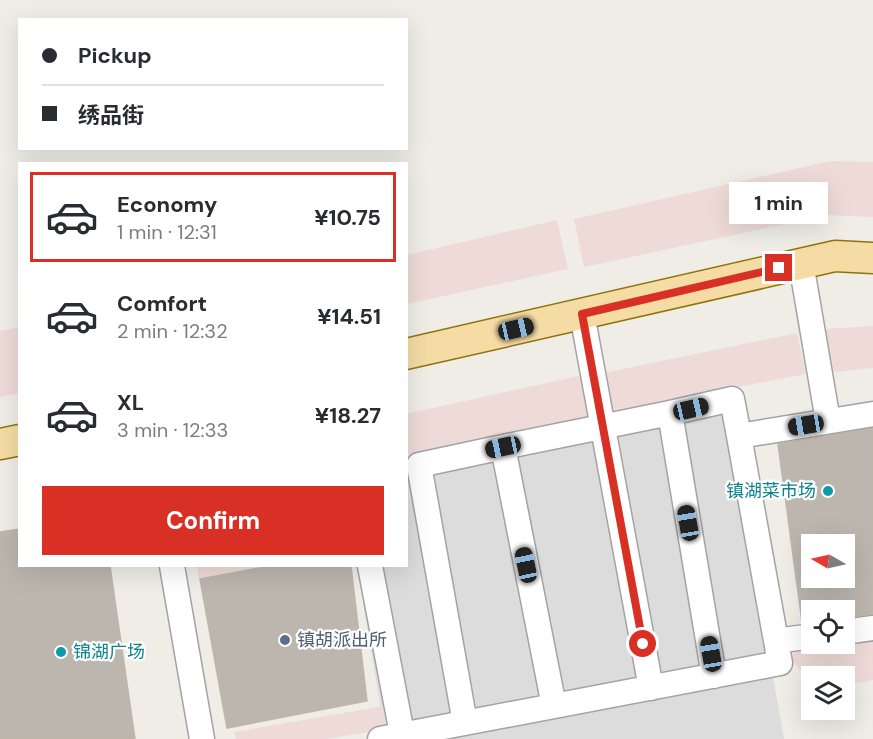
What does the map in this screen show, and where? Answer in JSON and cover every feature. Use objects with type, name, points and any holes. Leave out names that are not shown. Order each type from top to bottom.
[{"type":"main road","points":[[408,354],[835,256],[873,258]]},
{"type":"main road","points":[[0,444],[18,440]]},
{"type":"street","points":[[801,263],[828,421]]},
{"type":"street","points":[[582,314],[651,688]]},
{"type":"street","points":[[370,567],[395,738],[780,663],[732,399],[413,467],[465,723]]},
{"type":"street","points":[[670,413],[714,676]]},
{"type":"street","points":[[739,436],[873,414]]},
{"type":"street","points":[[503,447],[554,706]]},
{"type":"street","points":[[172,567],[202,739]]},
{"type":"street","points":[[855,630],[873,628]]},
{"type":"street","points":[[776,641],[801,638]]},
{"type":"shaded area","points":[[830,161],[873,162],[873,217],[827,215],[584,267],[574,219]]},
{"type":"shaded area","points":[[557,220],[568,269],[408,304],[408,255]]},
{"type":"shaded area","points":[[873,326],[873,368],[827,373],[824,329]]},
{"type":"shaded area","points":[[18,327],[18,393],[0,397],[0,331]]},
{"type":"shaded area","points":[[797,333],[806,374],[610,411],[604,373]]},
{"type":"shaded area","points":[[583,375],[593,417],[408,455],[408,414]]},
{"type":"shaded area","points":[[722,395],[784,739],[386,739],[357,567],[408,567],[408,462]]},
{"type":"shaded area","points":[[197,567],[268,567],[268,568],[199,579]]},
{"type":"shaded area","points":[[873,623],[873,680],[855,683],[855,666],[801,666],[801,672],[793,661],[793,632],[801,637],[801,654],[855,654],[855,636]]},
{"type":"shaded area","points":[[384,706],[388,729],[326,739],[236,739],[234,732]]},
{"type":"building","name":"镇湖菜市场","points":[[873,428],[873,614],[855,616],[855,600],[801,600],[801,615],[778,444]]},
{"type":"building","name":"锦湖广场","points":[[18,529],[18,567],[110,567],[135,739],[0,739],[0,532]]},
{"type":"building","name":"镇胡派出所","points":[[265,567],[351,567],[367,701],[227,728],[200,579]]},
{"type":"place","name":"镇湖菜市场","points":[[828,491]]},
{"type":"place","name":"镇胡派出所","points":[[285,640]]},
{"type":"place","name":"锦湖广场","points":[[61,652]]},
{"type":"route","points":[[643,644],[582,314],[779,268]]}]
